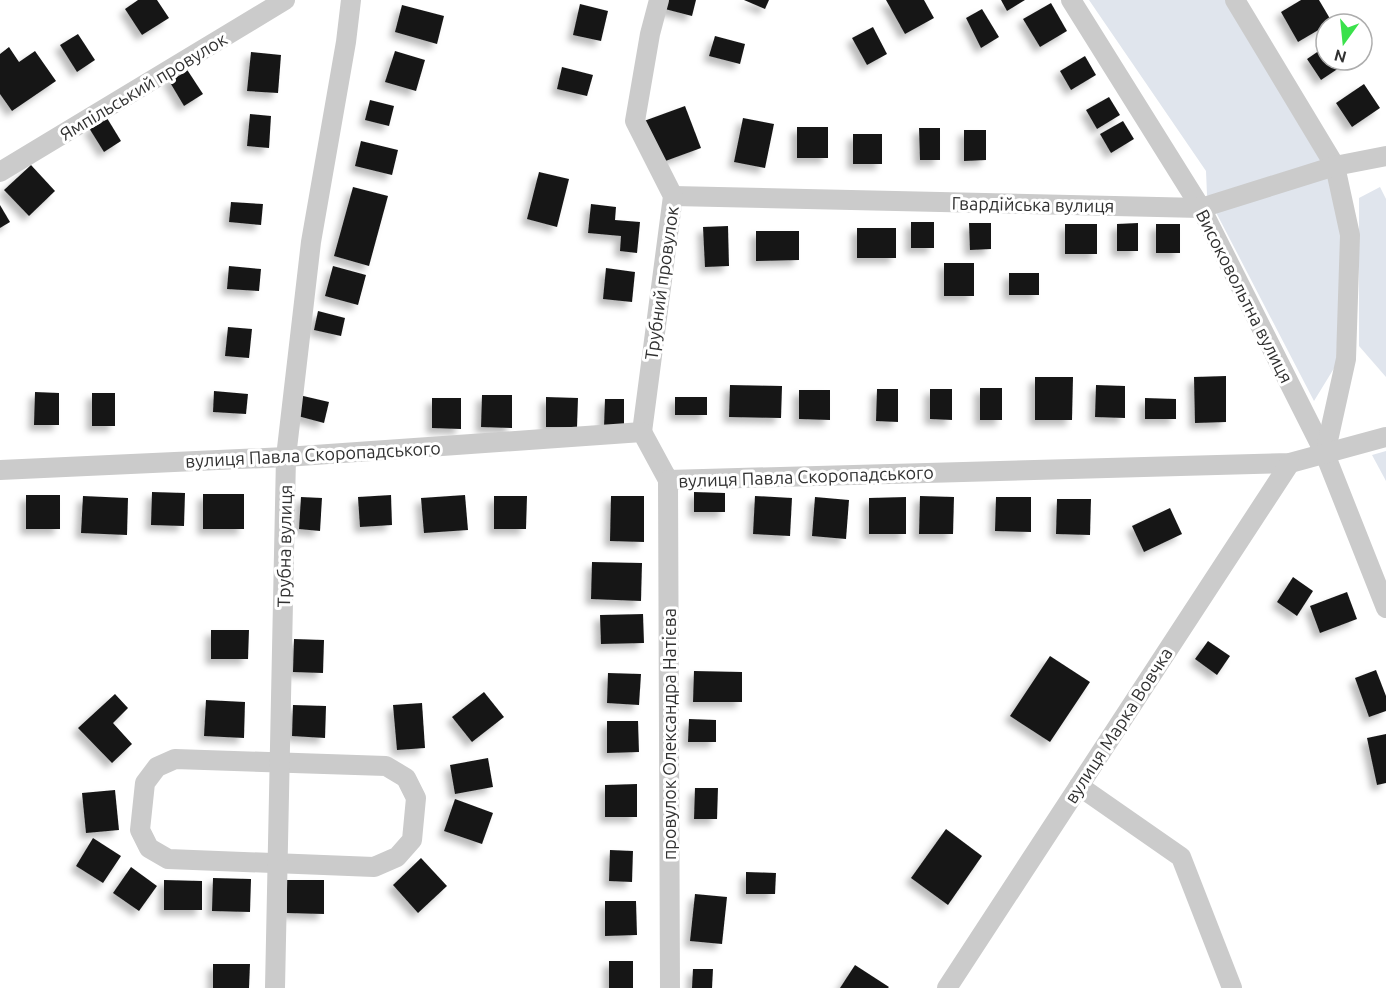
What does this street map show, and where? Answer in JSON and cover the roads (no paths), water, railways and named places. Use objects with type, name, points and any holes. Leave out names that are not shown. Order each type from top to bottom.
[{"type":"street","name":"Ямпільський провулок","points":[[0,172],[285,0]]},
{"type":"street","name":"Трубна вулиця","points":[[275,988],[286,457],[311,242],[346,42],[351,0]]},
{"type":"street","name":"Трубний провулок","points":[[642,432],[673,196],[635,121],[650,34],[659,0]]},
{"type":"street","name":"Високовольтна вулиця","points":[[1071,0],[1201,208],[1325,454],[1386,608]]},
{"type":"street","points":[[1234,0],[1335,166],[1350,235],[1346,359],[1325,454]]},
{"type":"street","name":"Гвардійська вулиця","points":[[673,196],[1201,208],[1335,166],[1386,156]]},
{"type":"street","name":"вулиця Павла Скоропадського","points":[[0,470],[286,457],[642,432],[668,480],[1290,462],[1386,437]]},
{"type":"street","name":"вулиця Марка Вовчка","points":[[947,988],[1290,462]]},
{"type":"street","name":"провулок Олександра Натієва","points":[[668,480],[670,988]]},
{"type":"street","points":[[175,759],[280,764],[386,766],[406,778],[416,798],[412,840],[397,857],[374,867],[168,859],[149,848],[140,830],[145,783],[157,767],[175,759]]},
{"type":"street","points":[[1079,786],[1181,857],[1232,988]]}]
